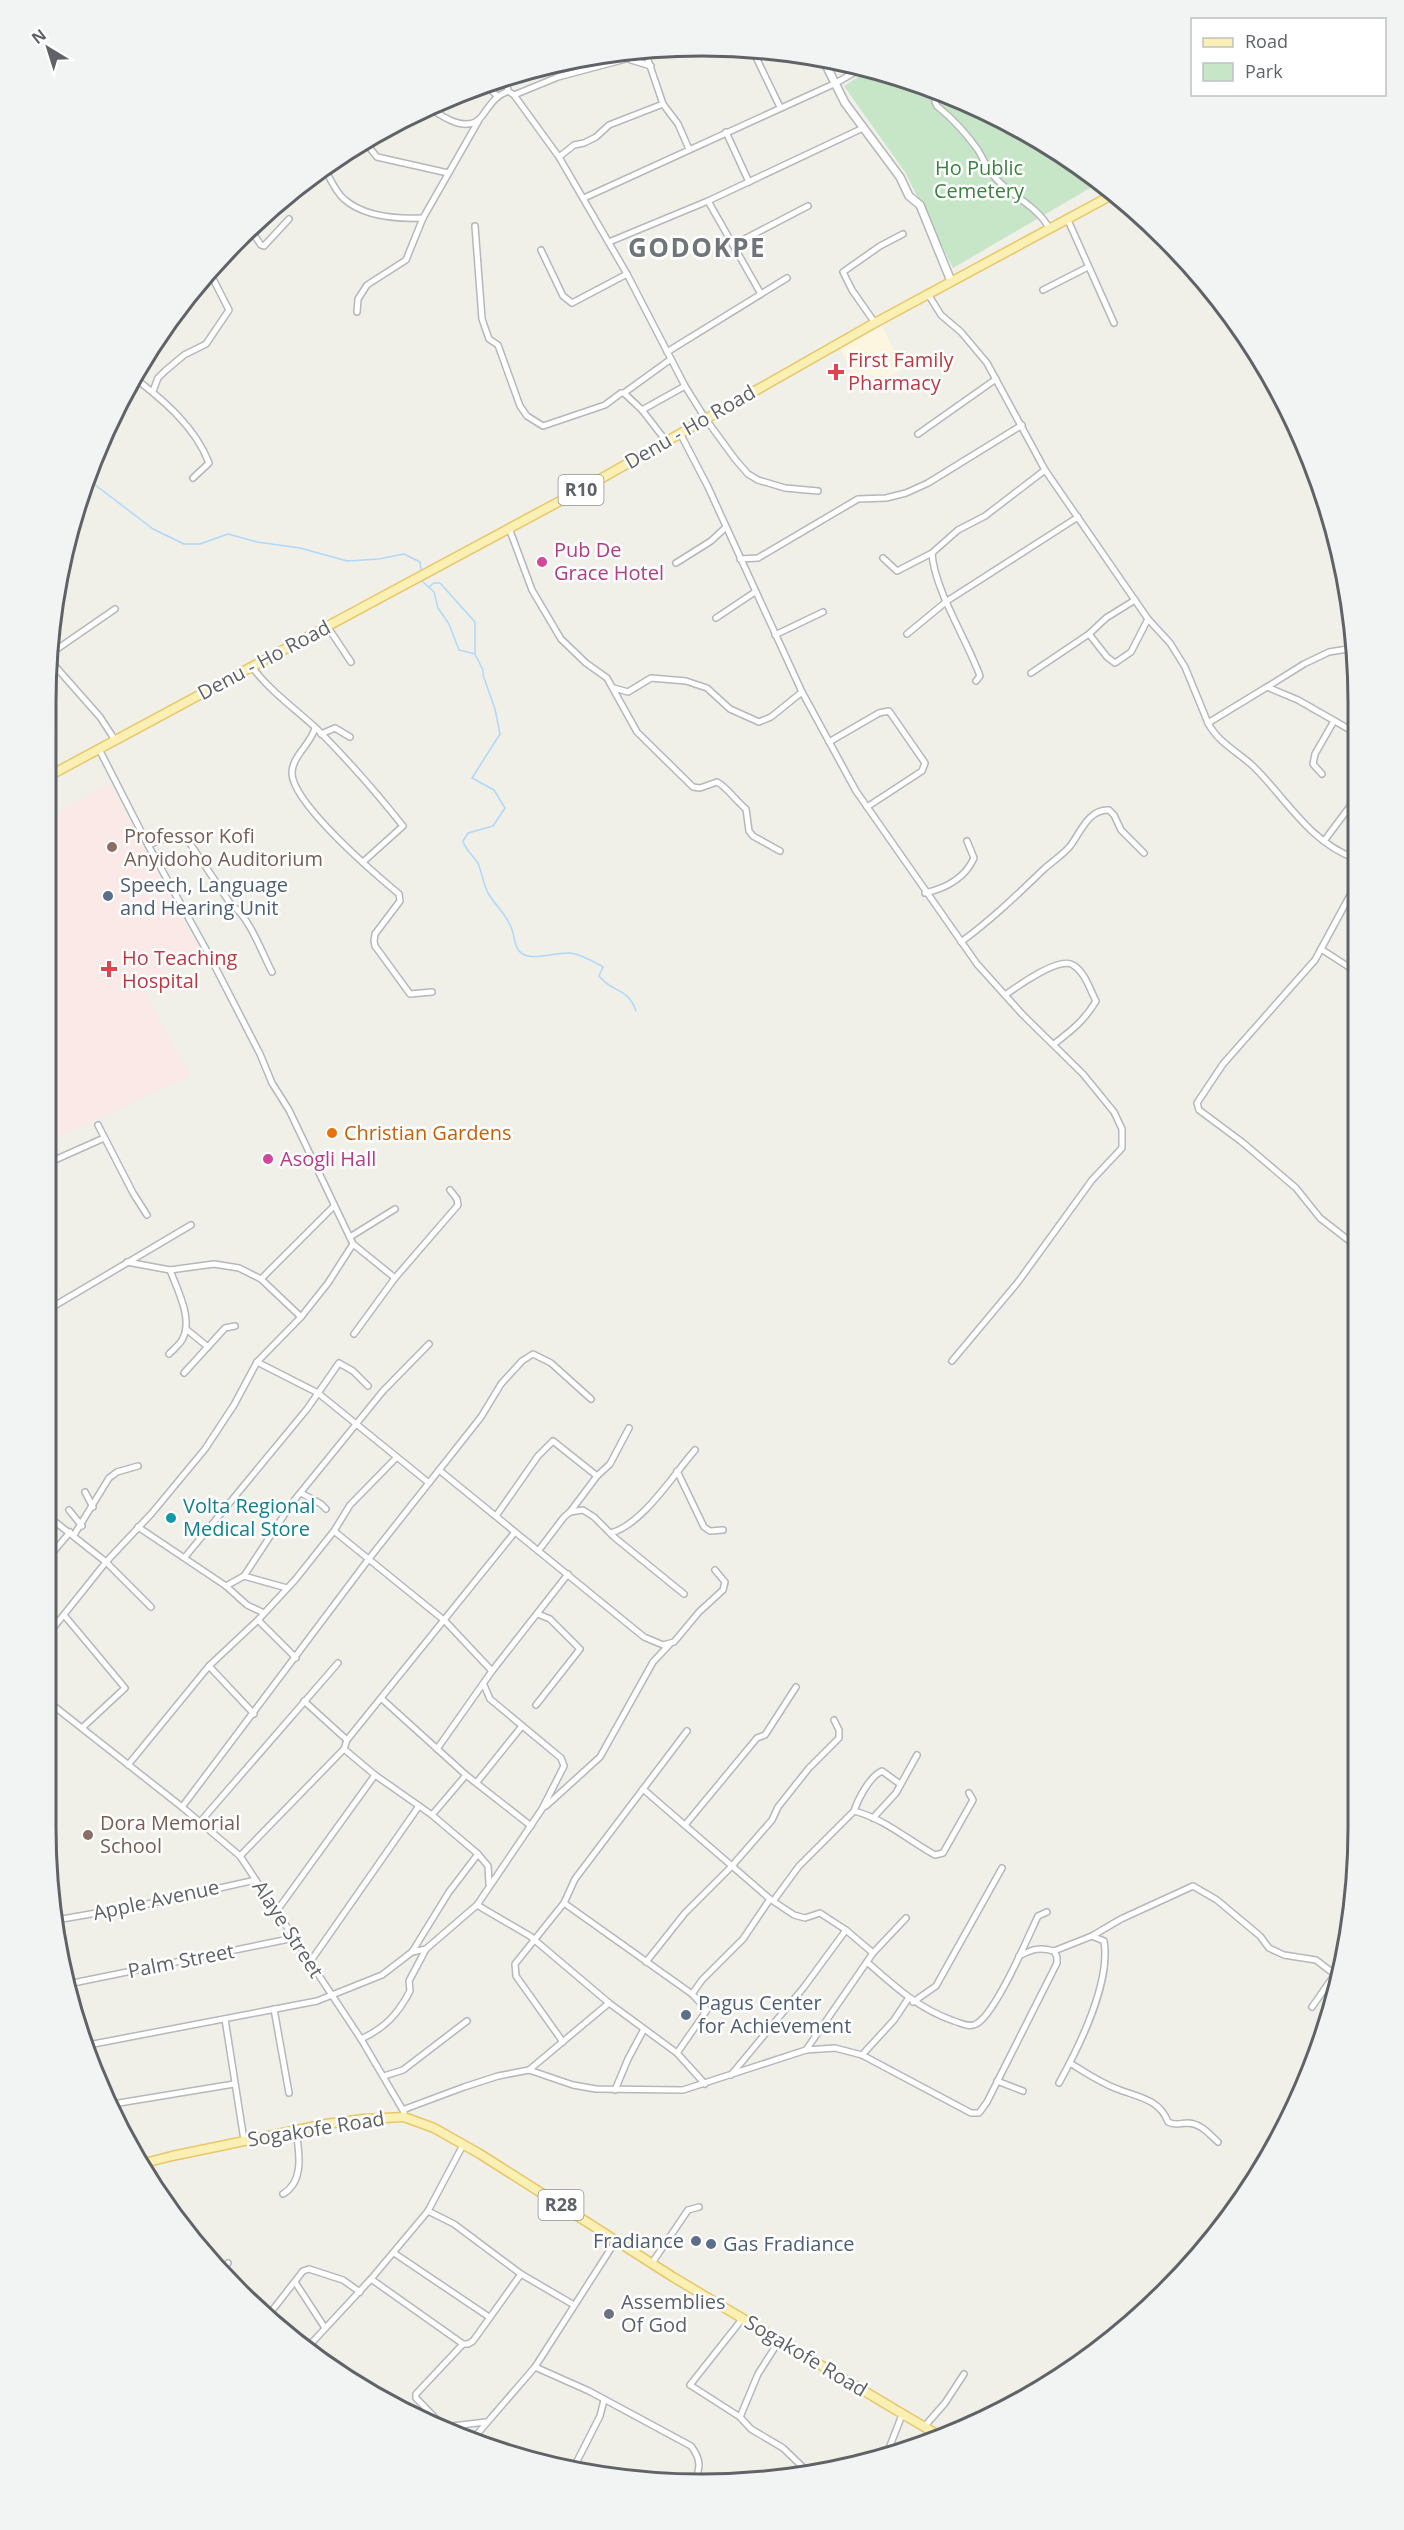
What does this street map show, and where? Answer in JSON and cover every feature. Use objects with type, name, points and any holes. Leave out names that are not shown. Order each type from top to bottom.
[{"type":"main road","name":"Denu - Ho Road","points":[[56,772],[509,528],[874,323],[1107,198]]},
{"type":"main road","name":"Sogakofe Road","points":[[149,2162],[244,2140],[404,2113],[463,2145],[779,2341],[932,2432]]},
{"type":"street","points":[[648,58],[663,104],[678,124],[689,149]]},
{"type":"street","points":[[756,58],[780,107]]},
{"type":"street","points":[[514,95],[558,77],[624,60]]},
{"type":"street","points":[[632,60],[651,66]]},
{"type":"street","points":[[828,68],[846,103],[900,177],[909,196],[920,205],[951,282]]},
{"type":"street","points":[[584,198],[852,74]]},
{"type":"street","points":[[507,86],[508,91],[514,95],[559,157],[584,198],[627,274],[685,386],[705,418],[752,477],[785,488],[818,491]]},
{"type":"street","points":[[492,91],[497,96]]},
{"type":"street","points":[[357,312],[358,299],[366,285],[406,260],[423,218],[464,151],[479,120],[497,96],[508,91]]},
{"type":"street","points":[[936,100],[937,106],[959,125],[980,152],[991,174],[1037,211],[1049,228]]},
{"type":"street","points":[[559,157],[574,145],[596,137],[609,125],[663,104]]},
{"type":"street","points":[[437,113],[450,121],[468,124],[479,120]]},
{"type":"street","points":[[609,242],[708,201],[863,128]]},
{"type":"street","points":[[726,132],[749,182]]},
{"type":"street","points":[[370,148],[377,157],[448,174]]},
{"type":"street","points":[[327,175],[343,198],[350,203],[386,217],[423,218]]},
{"type":"street","points":[[708,201],[761,294]]},
{"type":"street","points":[[733,245],[808,206]]},
{"type":"street","points":[[255,236],[264,246],[289,219]]},
{"type":"street","points":[[1067,219],[1114,323]]},
{"type":"street","points":[[475,226],[482,319],[489,339],[498,345],[520,406],[527,416],[543,426],[605,405],[671,359]]},
{"type":"street","points":[[874,323],[843,272],[880,246],[903,234]]},
{"type":"street","points":[[541,250],[563,296],[572,303],[627,274]]},
{"type":"street","points":[[1043,290],[1088,267]]},
{"type":"street","points":[[667,352],[787,278]]},
{"type":"street","points":[[153,391],[158,378],[165,371],[184,355],[206,344],[229,310],[213,279]]},
{"type":"street","points":[[928,294],[941,315],[976,349],[1022,425],[1045,470],[1148,619],[1170,643],[1185,667],[1214,734],[1253,766],[1296,816],[1324,841],[1348,856]]},
{"type":"street","points":[[918,434],[996,380]]},
{"type":"street","points":[[140,382],[174,411],[204,450],[209,463],[193,478]]},
{"type":"street","points":[[642,410],[685,386]]},
{"type":"street","points":[[624,393],[642,410],[666,441]]},
{"type":"street","points":[[740,559],[758,558],[858,499],[886,498],[906,494],[1022,425]]},
{"type":"street","points":[[680,433],[708,488],[802,692],[855,791],[961,942],[1005,995],[1083,1074],[1114,1112],[1122,1129],[1122,1148],[1092,1180],[1018,1282],[952,1361]]},
{"type":"street","points":[[883,558],[897,571],[932,553],[958,530],[985,516],[1029,485],[1045,470]]},
{"type":"street","points":[[907,634],[947,601],[1078,517]]},
{"type":"street","points":[[509,528],[523,570],[551,624],[561,639],[586,663],[607,678],[632,725],[642,738],[693,788],[717,782],[725,786],[737,803],[746,808],[749,831],[753,836],[780,851]]},
{"type":"street","points":[[675,563],[711,541],[725,528]]},
{"type":"street","points":[[932,553],[934,566],[947,601],[980,676],[976,681]]},
{"type":"street","points":[[716,618],[755,592]]},
{"type":"street","points":[[1032,673],[1089,634],[1106,618],[1135,600]]},
{"type":"street","points":[[58,648],[116,609]]},
{"type":"street","points":[[775,635],[823,612]]},
{"type":"street","points":[[1089,634],[1107,657],[1115,663],[1131,652],[1148,619]]},
{"type":"street","points":[[327,626],[351,662]]},
{"type":"street","points":[[1208,723],[1304,664],[1329,651],[1346,649]]},
{"type":"street","points":[[57,667],[100,717],[114,740]]},
{"type":"street","points":[[252,667],[277,695],[321,734],[373,789],[403,826],[363,862]]},
{"type":"street","points":[[614,688],[628,692],[651,678],[686,681],[707,688],[730,709],[759,722],[771,717],[802,692]]},
{"type":"street","points":[[1267,687],[1298,700],[1348,728]]},
{"type":"street","points":[[829,742],[879,713],[889,711],[925,763],[921,771],[867,807]]},
{"type":"street","points":[[1323,774],[1313,764],[1315,754],[1334,720]]},
{"type":"street","points":[[315,728],[312,740],[293,765],[292,778],[334,837],[401,898],[375,934],[375,946],[410,994],[432,992]]},
{"type":"street","points":[[321,734],[337,728],[350,736]]},
{"type":"street","points":[[99,749],[148,845],[208,953],[260,1054],[272,1083],[289,1110],[353,1244],[395,1278]]},
{"type":"street","points":[[961,942],[1001,911],[1069,848],[1078,831],[1095,813],[1103,809],[1109,810],[1114,815],[1121,830],[1144,853]]},
{"type":"street","points":[[1324,841],[1348,809]]},
{"type":"street","points":[[148,845],[172,837],[181,837],[189,842],[232,906],[238,909],[272,972]]},
{"type":"street","points":[[925,893],[952,884],[971,864],[974,858],[967,841]]},
{"type":"street","points":[[1348,899],[1315,960],[1224,1064],[1197,1103],[1199,1110],[1242,1142],[1296,1188],[1320,1218],[1348,1240]]},
{"type":"street","points":[[1321,949],[1348,966]]},
{"type":"street","points":[[1005,995],[1042,971],[1066,962],[1082,973],[1096,1001],[1088,1014],[1072,1031],[1054,1044]]},
{"type":"street","points":[[98,1125],[147,1215]]},
{"type":"street","points":[[56,1159],[104,1137]]},
{"type":"street","points":[[354,1334],[395,1278],[458,1205],[457,1199],[450,1190]]},
{"type":"street","points":[[261,1279],[334,1206]]},
{"type":"street","points":[[350,1237],[395,1209]]},
{"type":"street","points":[[56,1305],[191,1225]]},
{"type":"street","points":[[56,1624],[106,1562],[205,1449],[234,1404],[257,1362],[301,1317],[328,1283],[353,1244]]},
{"type":"street","points":[[128,1262],[170,1270],[214,1264],[231,1265],[249,1271],[261,1279],[301,1317]]},
{"type":"street","points":[[169,1354],[183,1339],[186,1329],[182,1302],[170,1270]]},
{"type":"street","points":[[184,1373],[226,1326],[235,1326]]},
{"type":"street","points":[[186,1329],[208,1347]]},
{"type":"street","points":[[226,1586],[244,1576],[271,1533],[301,1493],[383,1391],[429,1344]]},
{"type":"street","points":[[182,1807],[368,1560],[481,1417],[501,1384],[522,1361],[533,1354],[551,1363],[591,1399]]},
{"type":"street","points":[[257,1362],[318,1393],[429,1483]]},
{"type":"street","points":[[185,1557],[318,1393],[339,1363],[353,1371],[368,1386]]},
{"type":"street","points":[[539,1551],[564,1516],[570,1512],[597,1476],[610,1464],[629,1428]]},
{"type":"street","points":[[496,1516],[538,1455],[553,1441],[597,1476]]},
{"type":"street","points":[[611,1533],[620,1530],[644,1512],[695,1450]]},
{"type":"street","points":[[128,1765],[209,1666],[258,1620],[287,1588],[334,1531],[350,1505],[396,1458]]},
{"type":"street","points":[[56,1551],[82,1526],[109,1478],[117,1472],[138,1466]]},
{"type":"street","points":[[439,1470],[644,1637],[669,1645]]},
{"type":"street","points":[[677,1471],[704,1527],[710,1531],[723,1530]]},
{"type":"street","points":[[85,1492],[93,1507]]},
{"type":"street","points":[[301,1493],[326,1509]]},
{"type":"street","points":[[69,1510],[82,1526]]},
{"type":"street","points":[[570,1512],[583,1510],[684,1594]]},
{"type":"street","points":[[56,1521],[106,1562],[151,1607]]},
{"type":"street","points":[[138,1527],[226,1586],[246,1605],[264,1613]]},
{"type":"street","points":[[334,1531],[445,1621],[492,1671]]},
{"type":"street","points":[[240,1856],[344,1749],[347,1740],[515,1532]]},
{"type":"street","points":[[542,1809],[600,1757],[653,1662],[674,1642],[699,1612],[723,1590],[724,1582],[715,1570]]},
{"type":"street","points":[[437,1749],[492,1671],[568,1574]]},
{"type":"street","points":[[244,1576],[287,1588]]},
{"type":"street","points":[[64,1614],[125,1688],[82,1728]]},
{"type":"street","points":[[536,1705],[580,1649],[550,1619],[538,1614]]},
{"type":"street","points":[[258,1620],[296,1658]]},
{"type":"street","points":[[200,1822],[338,1663]]},
{"type":"street","points":[[209,1666],[254,1714]]},
{"type":"street","points":[[362,2039],[390,2022],[410,1991],[409,1981],[426,1949],[477,1905],[489,1884],[542,1809],[564,1762],[490,1699],[484,1685]]},
{"type":"street","points":[[685,1825],[757,1738],[765,1735],[796,1687]]},
{"type":"street","points":[[382,1699],[466,1775],[531,1826]]},
{"type":"street","points":[[303,1701],[347,1740]]},
{"type":"street","name":"Alaye Street","points":[[56,1708],[240,1856],[362,2039],[404,2113]]},
{"type":"street","points":[[646,1962],[685,1913],[731,1867],[772,1820],[778,1807],[809,1768],[839,1738],[839,1730],[834,1720]]},
{"type":"street","points":[[477,1782],[522,1726]]},
{"type":"street","points":[[563,2042],[516,1976],[515,1964],[564,1903],[575,1880],[687,1731]]},
{"type":"street","points":[[344,1749],[375,1775],[432,1815],[478,1854],[488,1866],[489,1884]]},
{"type":"street","points":[[873,1818],[896,1792],[917,1755]]},
{"type":"street","points":[[692,1994],[702,1980],[743,1939],[799,1866],[854,1812],[876,1773],[882,1772],[900,1784]]},
{"type":"street","points":[[276,1912],[375,1775]]},
{"type":"street","points":[[432,1815],[466,1775]]},
{"type":"street","points":[[643,1789],[772,1900],[794,1915],[805,1918],[820,1913],[846,1930],[873,1953]]},
{"type":"street","points":[[854,1812],[898,1830],[935,1855],[943,1853],[969,1811],[973,1800],[969,1793]]},
{"type":"street","points":[[310,1962],[419,1806]]},
{"type":"street","points":[[93,2045],[332,1996],[382,1976],[412,1952],[449,1892],[478,1854]]},
{"type":"street","points":[[862,2055],[911,2000],[936,1986],[1002,1868]]},
{"type":"street","name":"Apple Avenue","points":[[62,1919],[143,1905],[256,1880]]},
{"type":"street","points":[[1019,1956],[1037,1947],[1054,1951],[1092,1936],[1121,1919],[1193,1886],[1217,1900],[1260,1936],[1269,1948],[1284,1955],[1316,1960],[1332,1972]]},
{"type":"street","points":[[564,1903],[692,1994],[707,2010],[677,2053]]},
{"type":"street","points":[[477,1905],[494,1913],[535,1941],[609,2003],[677,2053],[705,2084]]},
{"type":"street","points":[[867,1962],[911,2000],[941,2017],[969,2026],[984,2018],[1019,1956],[1038,1916],[1047,1912]]},
{"type":"street","points":[[806,2050],[873,1953],[906,1918]]},
{"type":"street","points":[[731,2075],[804,1988],[846,1930]]},
{"type":"street","points":[[1059,2083],[1089,2019],[1106,1966],[1104,1941],[1092,1936]]},
{"type":"street","name":"Palm Street","points":[[75,1983],[294,1938]]},
{"type":"street","points":[[412,1952],[426,1949]]},
{"type":"street","points":[[529,2070],[573,2085],[615,2090],[683,2090],[806,2050],[836,2048],[862,2055],[971,2113],[979,2113],[1057,1963],[1054,1951]]},
{"type":"street","points":[[1312,2007],[1328,1985]]},
{"type":"street","points":[[404,2113],[464,2086],[529,2070],[609,2003]]},
{"type":"street","points":[[274,2009],[289,2093]]},
{"type":"street","points":[[225,2019],[244,2140]]},
{"type":"street","points":[[384,2076],[403,2070],[467,2021]]},
{"type":"street","points":[[615,2090],[644,2029]]},
{"type":"street","points":[[1070,2063],[1119,2090],[1142,2096],[1165,2112],[1168,2122],[1175,2125],[1186,2123],[1201,2126],[1218,2142]]},
{"type":"street","points":[[997,2081],[1023,2091]]},
{"type":"street","points":[[117,2103],[234,2084]]},
{"type":"street","points":[[283,2194],[294,2186],[300,2164],[296,2130]]},
{"type":"street","points":[[311,2343],[360,2292],[428,2211],[463,2145]]},
{"type":"street","points":[[652,2263],[688,2210],[699,2207]]},
{"type":"street","points":[[428,2211],[454,2224],[521,2274],[574,2305]]},
{"type":"street","points":[[477,2433],[535,2367],[616,2239]]},
{"type":"street","points":[[394,2253],[489,2317]]},
{"type":"street","points":[[272,2310],[303,2271],[309,2269],[343,2280],[360,2292]]},
{"type":"street","points":[[433,2415],[416,2398],[416,2394],[464,2344],[473,2341],[521,2274]]},
{"type":"street","points":[[371,2279],[464,2344]]},
{"type":"street","points":[[295,2282],[325,2328]]},
{"type":"street","points":[[743,2318],[690,2385],[740,2417],[751,2429],[783,2448],[802,2466]]},
{"type":"street","points":[[740,2417],[761,2368],[779,2341]]},
{"type":"street","points":[[535,2367],[691,2446],[698,2456],[700,2469],[698,2474]]},
{"type":"street","points":[[924,2427],[945,2403],[964,2374]]},
{"type":"street","points":[[576,2462],[600,2416],[604,2400]]},
{"type":"street","points":[[890,2446],[902,2415]]},
{"type":"street","points":[[456,2426],[486,2422]]},
{"type":"shaded area","points":[[882,326],[903,369],[863,391],[840,349]]},
{"type":"shaded area","name":"Ho Teaching Hospital","points":[[109,783],[200,952],[141,985],[190,1076],[56,1138],[56,814]]},
{"type":"green space","name":"Ho Public Cemetery","points":[[860,76],[910,90],[949,105],[1025,142],[1093,187],[953,268],[905,172],[844,86]]},
{"type":"waterway","points":[[94,484],[153,529],[184,544],[200,544],[228,534],[257,542],[300,548],[347,561],[379,559],[404,554],[420,562],[421,571]]},
{"type":"waterway","points":[[422,581],[434,592],[438,608],[449,624],[459,650],[475,654],[483,670],[495,709],[500,734],[472,778],[494,790],[505,808],[493,826],[468,833],[463,841],[478,863],[488,893],[509,922],[520,952],[533,957],[570,953],[592,961],[603,967],[599,976],[629,998],[636,1011]]},
{"type":"waterway","points":[[429,587],[434,583],[440,583],[475,622],[475,653]]},
{"type":"place","name":"First Family Pharmacy","points":[[836,372]]},
{"type":"place","name":"Pub De Grace Hotel","points":[[542,562]]},
{"type":"place","name":"Professor Kofi Anyidoho Auditorium","points":[[112,847]]},
{"type":"place","name":"Speech, Language and Hearing Unit","points":[[108,896]]},
{"type":"place","name":"Ho Teaching Hospital","points":[[109,969]]},
{"type":"place","name":"Christian Gardens","points":[[332,1133]]},
{"type":"place","name":"Asogli Hall","points":[[268,1159]]},
{"type":"place","name":"Volta Regional Medical Store","points":[[171,1518]]},
{"type":"place","name":"Dora Memorial School","points":[[88,1835]]},
{"type":"place","name":"Pagus Center for Achievement","points":[[686,2015]]},
{"type":"place","name":"Fradiance","points":[[696,2241]]},
{"type":"place","name":"Gas Fradiance","points":[[711,2244]]},
{"type":"place","name":"Assemblies Of God","points":[[609,2314]]},
{"type":"district","name":"GODOKPE","points":[[697,248]]}]
